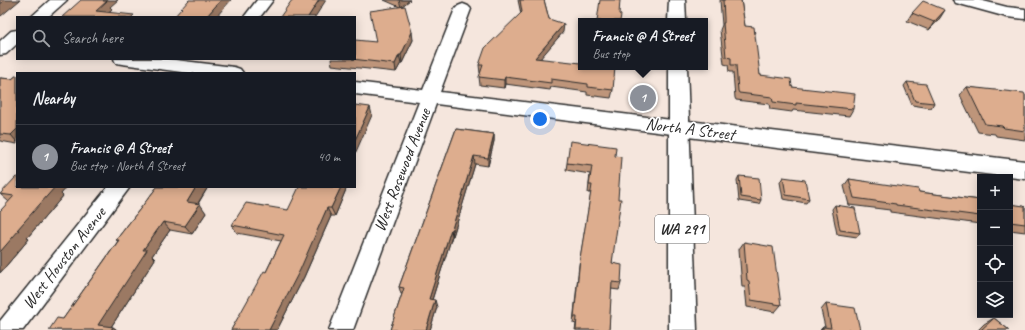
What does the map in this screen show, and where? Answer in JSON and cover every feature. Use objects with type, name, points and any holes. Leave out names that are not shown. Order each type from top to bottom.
[{"type":"main road","points":[[677,0],[677,18]]},
{"type":"main road","name":"WA 291","points":[[678,70],[683,330]]},
{"type":"main road","name":"North A Street","points":[[680,128],[1025,170]]},
{"type":"street","points":[[40,16],[59,0]]},
{"type":"street","points":[[253,16],[265,0]]},
{"type":"street","points":[[961,0],[1007,12],[1025,14]]},
{"type":"street","name":"West Rosewood Avenue","points":[[341,330],[463,9]]},
{"type":"street","points":[[133,60],[212,67],[230,72]]},
{"type":"street","name":"North A Street","points":[[356,88],[680,128]]},
{"type":"street","name":"West Houston Avenue","points":[[8,330],[119,188]]},
{"type":"building","points":[[81,0],[107,1],[96,11],[134,15],[133,16],[63,16]]},
{"type":"building","points":[[189,0],[221,0],[207,16],[175,16]]},
{"type":"building","points":[[292,0],[319,0],[309,16],[281,16]]},
{"type":"building","points":[[520,0],[544,0],[549,19],[564,24],[535,58],[578,63],[578,70],[615,70],[613,90],[588,87],[588,84],[551,79],[551,83],[505,77],[504,80],[479,77],[483,65],[479,65],[485,48],[522,12]]},
{"type":"building","points":[[600,0],[620,0],[619,14],[621,15],[620,18],[597,18]]},
{"type":"building","points":[[723,0],[741,0],[745,26],[754,27],[760,75],[791,79],[792,87],[855,94],[853,109],[773,102],[772,97],[739,93],[736,65],[731,65],[731,58],[726,57],[723,23]]},
{"type":"building","points":[[923,1],[945,10],[934,22],[912,13]]},
{"type":"building","points":[[405,6],[412,32],[395,64],[356,59],[356,40],[376,42],[370,11]]},
{"type":"building","points":[[16,76],[16,130],[11,135],[0,134],[0,78],[12,79]]},
{"type":"building","points":[[907,82],[926,84],[934,103],[915,101]]},
{"type":"building","points":[[967,87],[1024,93],[1025,131],[985,124]]},
{"type":"building","points":[[356,105],[370,107],[356,138]]},
{"type":"building","points":[[456,129],[494,134],[488,158],[474,156],[429,299],[435,300],[426,330],[390,330],[404,288],[399,287]]},
{"type":"building","points":[[570,141],[616,147],[615,156],[621,157],[618,199],[621,199],[612,263],[622,265],[621,283],[612,282],[609,330],[576,330],[577,317],[574,317],[580,258],[592,185],[589,185],[592,166],[567,163]]},
{"type":"building","points":[[739,176],[759,178],[761,200],[741,197]]},
{"type":"building","points":[[16,177],[16,188],[54,188],[17,230],[19,230],[0,252],[0,211],[14,196],[0,194]]},
{"type":"building","points":[[783,177],[805,180],[809,199],[786,195]]},
{"type":"building","points":[[849,179],[918,189],[919,192],[977,200],[977,216],[896,205],[854,198]]},
{"type":"building","points":[[156,188],[195,188],[187,202],[200,204],[185,226],[163,222],[143,250],[147,250],[98,325],[113,327],[111,330],[49,330],[57,318],[63,319],[119,240],[116,240]]},
{"type":"building","points":[[299,188],[341,188],[331,208],[327,208],[300,270],[269,330],[231,330],[264,271],[266,272],[284,235],[232,225],[246,203],[288,210]]},
{"type":"building","points":[[1013,204],[1025,207],[1025,224],[1013,222]]},
{"type":"building","points":[[835,205],[855,208],[860,233],[840,230]]},
{"type":"building","points":[[744,242],[773,247],[781,305],[751,300],[749,281],[747,280]]},
{"type":"building","points":[[826,304],[855,308],[860,330],[823,330],[823,327],[831,328]]},
{"type":"building","points":[[994,318],[1009,330],[981,330]]},
{"type":"place","name":"Francis @ A Street","points":[[643,98]]}]
